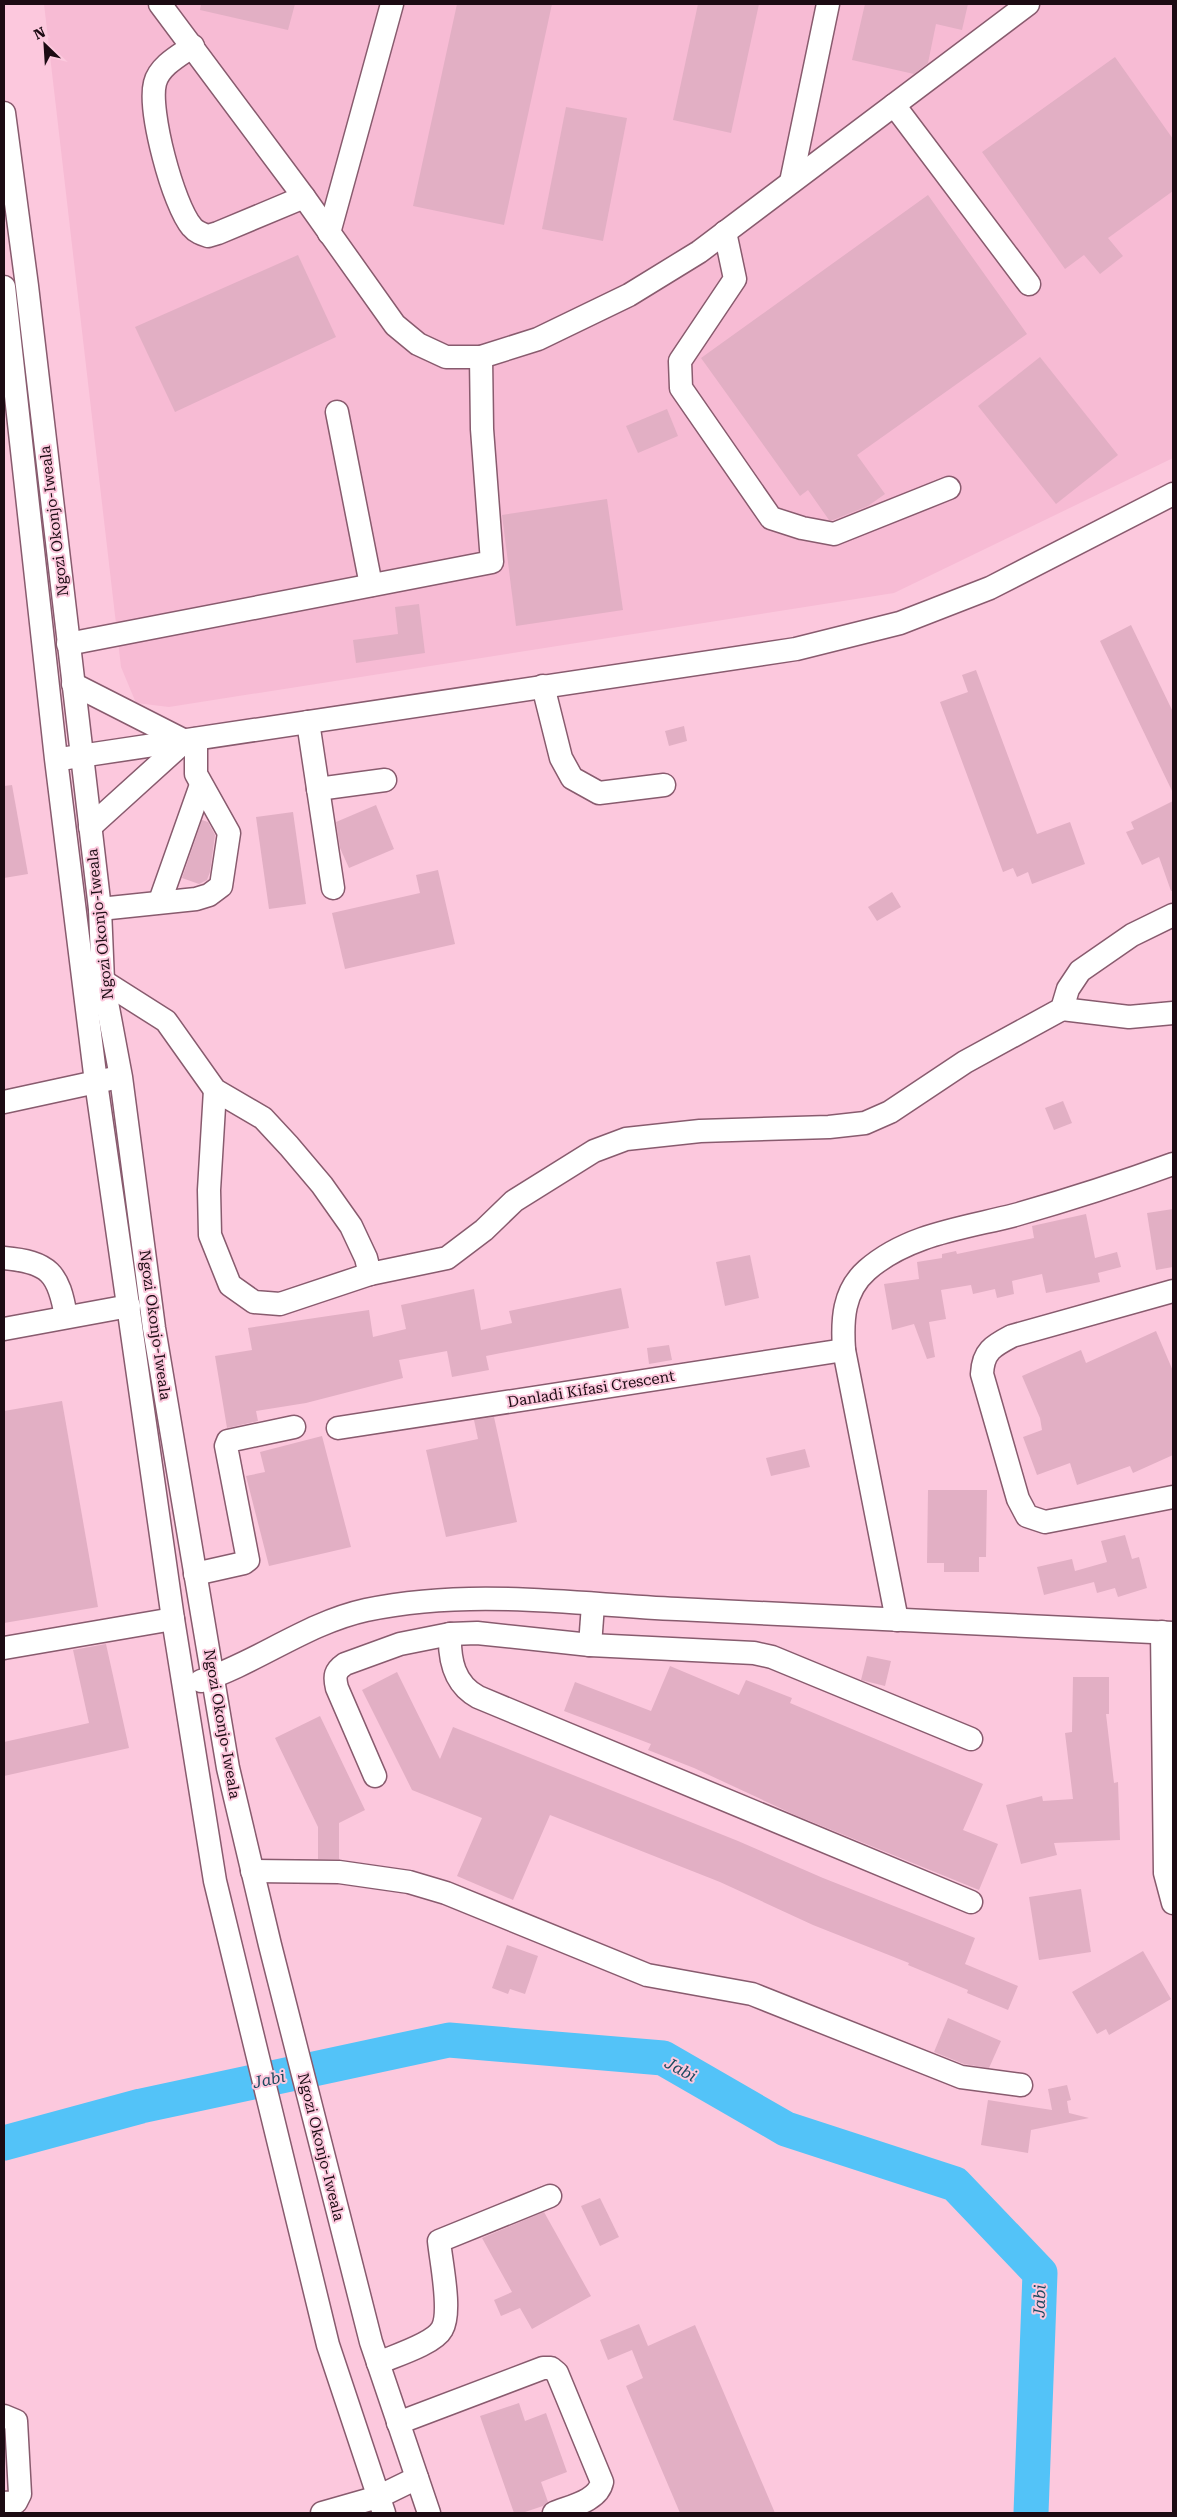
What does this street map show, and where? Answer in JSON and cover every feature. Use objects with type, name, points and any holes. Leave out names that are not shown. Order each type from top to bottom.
[{"type":"street","points":[[160,4],[304,197],[395,325],[418,344],[446,357],[480,357],[538,339],[629,296],[699,252],[1028,4]]},
{"type":"street","points":[[329,232],[392,4]]},
{"type":"street","points":[[791,182],[828,4]]},
{"type":"street","points":[[193,46],[158,73],[154,84],[157,120],[164,158],[173,191],[192,228],[208,236],[304,197]]},
{"type":"street","points":[[894,105],[1028,284]]},
{"type":"street","name":"Ngozi Okonjo-Iweala","points":[[4,113],[28,286],[100,909],[103,981],[121,1077],[154,1328],[228,1768],[270,1945],[371,2342],[429,2513]]},
{"type":"street","points":[[725,232],[735,279],[680,361],[682,388],[771,518],[802,528],[834,534],[949,488]]},
{"type":"street","points":[[4,288],[28,286]]},
{"type":"street","name":"Ngozi Okonjo-Iweala","points":[[4,288],[8,360],[96,1082],[173,1618],[215,1881],[328,2345],[381,2505]]},
{"type":"street","points":[[68,644],[492,562],[482,429],[480,357]]},
{"type":"street","points":[[337,412],[371,585]]},
{"type":"street","points":[[56,760],[796,649],[900,624],[990,588],[1173,494]]},
{"type":"street","points":[[73,684],[191,740]]},
{"type":"street","points":[[543,686],[561,758],[572,778],[599,793],[664,785]]},
{"type":"street","points":[[308,722],[333,888]]},
{"type":"street","points":[[100,909],[160,901],[196,899],[209,895],[221,886],[229,833],[196,774],[191,740]]},
{"type":"street","points":[[90,827],[191,740]]},
{"type":"street","points":[[318,789],[385,780]]},
{"type":"street","points":[[160,901],[201,785]]},
{"type":"street","points":[[1062,1009],[1068,989],[1080,971],[1132,935],[1173,915]]},
{"type":"street","points":[[103,981],[166,1021],[215,1090],[263,1118],[289,1146],[322,1185],[351,1226],[366,1258],[370,1274]]},
{"type":"street","points":[[215,1090],[209,1190],[210,1235],[230,1285],[254,1302],[280,1304],[370,1274],[447,1258],[484,1230],[514,1201],[594,1151],[626,1139],[700,1131],[829,1127],[865,1123],[890,1112],[965,1062],[1062,1009],[1129,1017],[1173,1013]]},
{"type":"street","points":[[4,1102],[121,1077]]},
{"type":"street","points":[[897,1620],[844,1350],[842,1324],[846,1299],[866,1270],[895,1251],[940,1232],[1015,1214],[1132,1179],[1173,1164]]},
{"type":"street","points":[[4,1258],[27,1260],[40,1264],[52,1273],[62,1293],[66,1317]]},
{"type":"street","points":[[1173,1291],[1012,1336],[994,1345],[982,1360],[982,1374],[1018,1499],[1027,1516],[1044,1522],[1173,1497]]},
{"type":"street","points":[[4,1329],[128,1306]]},
{"type":"street","name":"Danladi Kifasi Crescent","points":[[338,1428],[844,1350]]},
{"type":"street","points":[[195,1574],[244,1563],[248,1560],[226,1446],[228,1441],[294,1427]]},
{"type":"street","points":[[184,1686],[214,1676],[311,1630],[363,1611],[426,1600],[488,1597],[593,1605],[1168,1633],[1165,1873],[1173,1902]]},
{"type":"street","points":[[590,1645],[593,1605]]},
{"type":"street","points":[[4,1648],[173,1618]]},
{"type":"street","points":[[374,1776],[337,1688],[334,1678],[338,1669],[345,1664],[400,1644],[450,1634],[477,1633],[590,1645],[754,1653],[772,1657],[971,1739]]},
{"type":"street","points":[[450,1634],[450,1655],[453,1666],[467,1691],[478,1698],[971,1902]]},
{"type":"street","points":[[252,1871],[339,1872],[409,1882],[446,1893],[647,1975],[752,1994],[961,2077],[1021,2085]]},
{"type":"street","points":[[378,2363],[429,2341],[442,2330],[446,2317],[439,2241],[550,2196]]},
{"type":"street","points":[[398,2423],[543,2368],[551,2368],[557,2373],[602,2482],[601,2490],[593,2497],[554,2513]]},
{"type":"street","points":[[4,2416],[16,2421],[20,2494],[16,2502],[4,2503]]},
{"type":"street","points":[[322,2513],[381,2505],[417,2478]]},
{"type":"shaded area","points":[[44,4],[1173,4],[1173,458],[894,593],[169,707],[136,703],[121,667]]},
{"type":"building","points":[[201,4],[295,4],[288,30],[200,10]]},
{"type":"building","points":[[457,4],[552,4],[504,225],[413,206]]},
{"type":"building","points":[[698,4],[759,4],[731,133],[673,120]]},
{"type":"building","points":[[865,4],[968,4],[962,30],[936,24],[928,63],[914,74],[852,60]]},
{"type":"building","points":[[1115,57],[1173,139],[1173,191],[1108,238],[1123,256],[1100,274],[1084,255],[1065,269],[982,152]]},
{"type":"building","points":[[566,107],[627,118],[603,241],[542,229]]},
{"type":"building","points":[[928,195],[1027,334],[857,455],[885,494],[868,506],[829,520],[808,490],[800,496],[701,358]]},
{"type":"building","points":[[298,255],[336,337],[175,412],[135,327]]},
{"type":"building","points":[[1040,357],[1118,455],[1056,504],[978,406]]},
{"type":"building","points":[[667,409],[678,436],[638,453],[626,426]]},
{"type":"building","points":[[607,499],[623,610],[516,626],[502,515]]},
{"type":"building","points":[[419,604],[425,653],[356,663],[353,640],[398,634],[395,607]]},
{"type":"building","points":[[1131,625],[1173,712],[1173,793],[1100,641]]},
{"type":"building","points":[[976,670],[1037,834],[1070,822],[1085,864],[1032,884],[1028,872],[1017,877],[1013,868],[1003,872],[940,702],[968,692],[962,675]]},
{"type":"building","points":[[684,726],[687,741],[669,746],[665,731]]},
{"type":"building","points":[[12,785],[28,874],[4,878],[4,786]]},
{"type":"building","points":[[1173,801],[1173,891],[1171,891],[1159,857],[1142,865],[1126,832],[1134,829],[1131,822]]},
{"type":"building","points":[[376,805],[394,849],[349,868],[340,848],[336,822]]},
{"type":"building","points":[[293,812],[306,904],[269,909],[256,817]]},
{"type":"building","points":[[202,820],[208,822],[215,835],[210,872],[207,880],[199,884],[182,878]]},
{"type":"building","points":[[438,870],[455,944],[345,969],[332,913],[420,893],[416,875]]},
{"type":"building","points":[[892,892],[901,907],[877,921],[868,907]]},
{"type":"building","points":[[1063,1101],[1072,1123],[1054,1130],[1045,1108]]},
{"type":"building","points":[[1173,1209],[1173,1267],[1156,1270],[1147,1213]]},
{"type":"building","points":[[1086,1214],[1095,1258],[1117,1252],[1121,1267],[1098,1273],[1100,1282],[1046,1293],[1042,1274],[1012,1281],[1014,1294],[997,1298],[995,1289],[973,1294],[971,1285],[941,1290],[946,1319],[929,1322],[935,1357],[927,1359],[914,1324],[892,1330],[884,1284],[919,1279],[917,1262],[942,1258],[942,1254],[956,1251],[957,1254],[1034,1238],[1032,1226]]},
{"type":"building","points":[[750,1255],[759,1298],[725,1306],[716,1262]]},
{"type":"building","points":[[621,1288],[629,1328],[486,1356],[489,1370],[452,1377],[447,1351],[399,1360],[403,1378],[306,1403],[256,1411],[258,1421],[227,1428],[215,1356],[252,1350],[248,1328],[369,1310],[373,1337],[406,1329],[401,1305],[474,1289],[481,1330],[512,1323],[509,1311]]},
{"type":"building","points":[[1156,1331],[1173,1371],[1173,1455],[1133,1473],[1130,1466],[1077,1485],[1070,1463],[1037,1475],[1023,1437],[1042,1430],[1040,1418],[1022,1376],[1081,1350],[1086,1363]]},
{"type":"building","points":[[669,1345],[672,1360],[649,1364],[647,1348]]},
{"type":"building","points":[[62,1401],[98,1607],[4,1623],[4,1411]]},
{"type":"building","points":[[494,1417],[517,1522],[446,1537],[426,1450],[478,1439],[474,1420]]},
{"type":"building","points":[[322,1436],[351,1547],[269,1566],[246,1476],[265,1472],[260,1452]]},
{"type":"building","points":[[805,1449],[810,1467],[771,1476],[766,1458]]},
{"type":"building","points":[[928,1490],[987,1490],[986,1557],[979,1557],[979,1572],[944,1572],[944,1563],[927,1563]]},
{"type":"building","points":[[1125,1535],[1132,1559],[1139,1557],[1147,1588],[1118,1597],[1115,1588],[1097,1593],[1094,1582],[1044,1595],[1037,1567],[1072,1559],[1075,1571],[1107,1562],[1101,1541]]},
{"type":"building","points":[[106,1644],[129,1748],[4,1776],[4,1742],[89,1723],[73,1650]]},
{"type":"building","points":[[867,1656],[891,1661],[885,1686],[861,1680]]},
{"type":"building","points":[[670,1666],[739,1695],[746,1680],[792,1698],[790,1703],[983,1784],[963,1830],[998,1844],[979,1890],[795,1815],[694,1768],[648,1750],[651,1744],[564,1711],[575,1682],[651,1711]]},
{"type":"building","points":[[397,1672],[440,1759],[453,1727],[975,1938],[965,1964],[1018,1986],[1008,2010],[967,1993],[968,1990],[908,1965],[909,1963],[813,1925],[720,1882],[550,1815],[513,1900],[457,1876],[482,1818],[412,1790],[362,1690]]},
{"type":"building","points":[[1073,1677],[1109,1677],[1109,1714],[1106,1714],[1114,1783],[1118,1782],[1120,1840],[1054,1843],[1057,1855],[1021,1864],[1006,1805],[1042,1796],[1043,1801],[1073,1799],[1065,1733],[1072,1732]]},
{"type":"building","points":[[320,1716],[365,1810],[339,1823],[339,1859],[318,1859],[318,1827],[275,1738]]},
{"type":"building","points":[[1081,1889],[1091,1952],[1039,1960],[1029,1897]]},
{"type":"building","points":[[507,1945],[538,1956],[525,1994],[510,1989],[508,1994],[492,1988]]},
{"type":"building","points":[[1143,1951],[1171,1999],[1109,2035],[1106,2029],[1097,2034],[1072,1992]]},
{"type":"building","points":[[948,2018],[1001,2041],[989,2068],[964,2064],[934,2052]]},
{"type":"building","points":[[1067,2085],[1071,2100],[1067,2101],[1069,2113],[1089,2118],[1031,2130],[1028,2153],[981,2145],[988,2100],[1052,2110],[1048,2089]]},
{"type":"building","points":[[600,2198],[619,2237],[600,2246],[581,2206]]},
{"type":"building","points":[[544,2212],[591,2296],[532,2329],[520,2308],[501,2316],[494,2300],[512,2292],[482,2238]]},
{"type":"building","points":[[639,2324],[648,2346],[695,2325],[775,2513],[680,2513],[626,2386],[643,2378],[632,2350],[608,2360],[600,2340]]},
{"type":"building","points":[[519,2403],[525,2421],[546,2413],[567,2472],[541,2482],[548,2502],[543,2506],[522,2513],[514,2513],[480,2416]]},
{"type":"waterway","name":"Jabi","points":[[4,2143],[141,2106],[449,2040],[663,2058],[786,2129],[955,2184],[1040,2273],[1031,2513]]}]
